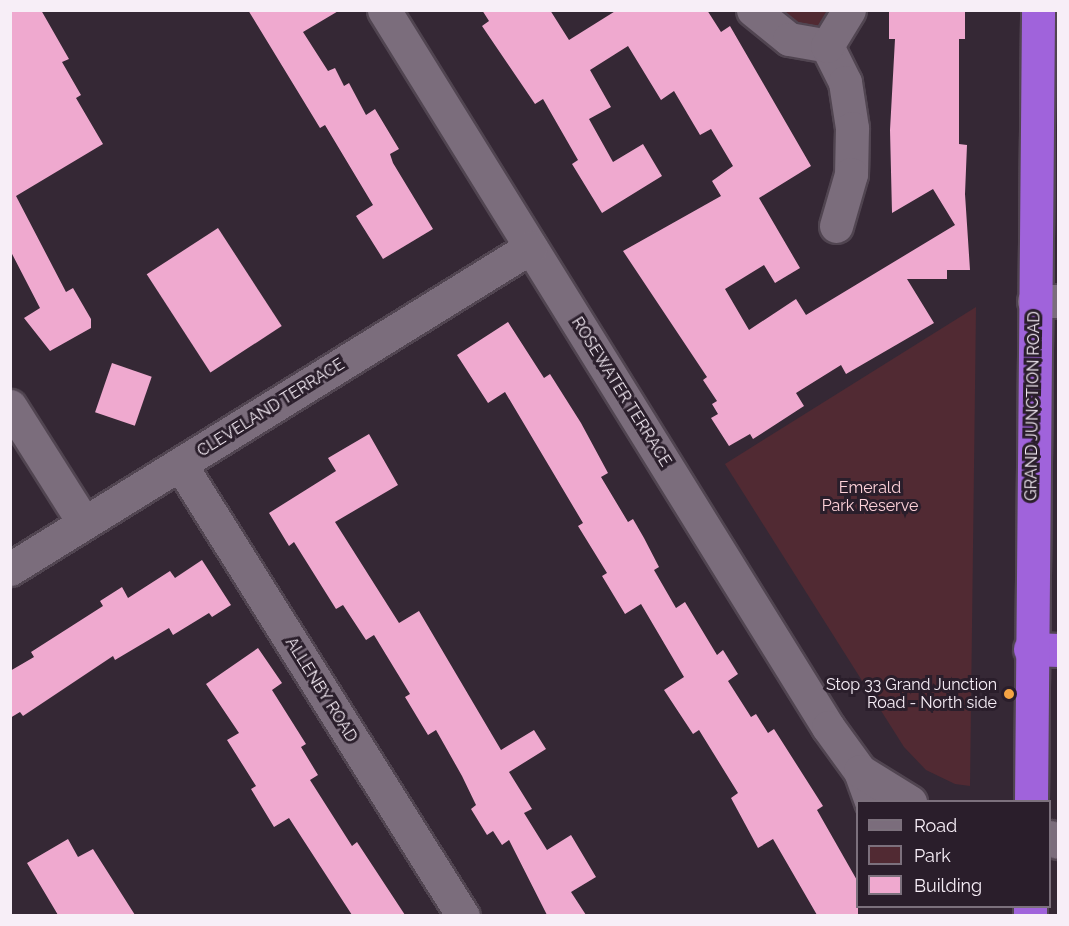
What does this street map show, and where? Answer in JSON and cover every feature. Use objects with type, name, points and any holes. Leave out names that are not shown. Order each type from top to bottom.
[{"type":"highway","name":"GRAND JUNCTION ROAD","points":[[1031,800],[1044,650],[1047,301],[1038,10]]},
{"type":"street","name":"ROSEWATER TERRACE","points":[[384,10],[866,786],[907,800]]},
{"type":"street","points":[[753,10],[789,39],[827,46]]},
{"type":"street","points":[[827,46],[849,10]]},
{"type":"street","points":[[827,46],[845,82],[852,128],[851,174],[836,226]]},
{"type":"street","name":"CLEVELAND TERRACE","points":[[10,569],[531,247]]},
{"type":"street","points":[[10,406],[84,523]]},
{"type":"street","name":"ALLENBY ROAD","points":[[180,464],[463,915]]},
{"type":"green space","points":[[769,11],[835,11],[821,30],[803,32]]},
{"type":"green space","name":"Emerald Park Reserve","points":[[976,307],[970,786],[955,784],[926,770],[904,747],[725,464]]},
{"type":"building","points":[[10,10],[41,10],[69,59],[62,62],[81,95],[76,98],[103,144],[16,196],[66,292],[73,288],[91,319],[91,328],[50,351],[24,318],[40,308],[10,250]]},
{"type":"building","points":[[248,10],[340,10],[303,32],[328,71],[335,68],[344,86],[349,83],[366,115],[375,109],[399,149],[390,154],[393,163],[433,229],[383,259],[356,216],[373,205],[325,125],[320,128]]},
{"type":"building","points":[[482,10],[550,10],[569,40],[617,10],[707,10],[721,32],[730,26],[811,166],[759,198],[800,268],[775,283],[764,265],[725,289],[749,330],[796,299],[806,315],[955,225],[933,189],[892,213],[890,130],[895,39],[889,39],[889,10],[965,10],[965,39],[959,39],[959,144],[967,145],[965,194],[970,270],[947,270],[947,279],[907,279],[934,323],[846,374],[841,365],[796,393],[804,406],[753,439],[750,434],[729,446],[711,418],[718,414],[712,404],[717,401],[703,380],[707,377],[623,251],[721,196],[712,181],[733,166],[711,129],[700,135],[674,91],[661,100],[628,46],[590,70],[611,107],[589,119],[613,162],[643,144],[662,176],[602,213],[572,164],[578,160],[543,99],[535,104],[482,26],[489,21]]},
{"type":"building","points":[[218,228],[282,326],[210,372],[147,274]]},
{"type":"building","points":[[508,322],[544,378],[550,374],[581,423],[608,473],[601,477],[628,522],[633,519],[644,538],[659,567],[654,570],[676,608],[685,602],[717,655],[723,650],[738,674],[728,681],[751,717],[756,714],[768,733],[774,729],[823,806],[817,810],[856,878],[858,915],[817,915],[773,839],[758,848],[731,798],[738,793],[699,730],[693,734],[664,690],[684,677],[641,604],[625,614],[602,576],[607,573],[578,526],[583,523],[505,392],[488,403],[457,355]]},
{"type":"building","points":[[112,363],[152,377],[135,426],[95,412]]},
{"type":"building","points":[[369,434],[398,485],[335,522],[399,623],[419,611],[501,750],[534,730],[546,749],[509,772],[532,809],[524,813],[547,850],[571,835],[596,877],[571,892],[586,915],[547,915],[509,840],[502,845],[493,831],[487,835],[471,809],[476,805],[462,776],[436,730],[428,735],[405,697],[410,694],[374,635],[366,640],[343,605],[336,609],[294,542],[289,546],[269,513],[336,471],[328,458]]},
{"type":"building","points":[[202,560],[231,605],[212,617],[209,613],[173,635],[169,628],[115,660],[113,656],[23,716],[20,712],[10,718],[10,671],[34,657],[31,652],[103,606],[100,601],[122,587],[128,598],[170,571],[175,578]]},
{"type":"building","points":[[258,648],[282,683],[272,690],[306,744],[301,747],[318,775],[310,780],[352,846],[357,842],[405,915],[352,915],[289,818],[274,827],[251,789],[256,786],[227,740],[239,733],[206,684]]},
{"type":"building","points":[[68,839],[78,857],[93,849],[135,915],[58,915],[27,863]]},
{"type":"place","name":"Stop 33 Grand Junction Road - North side","points":[[1009,694]]}]
